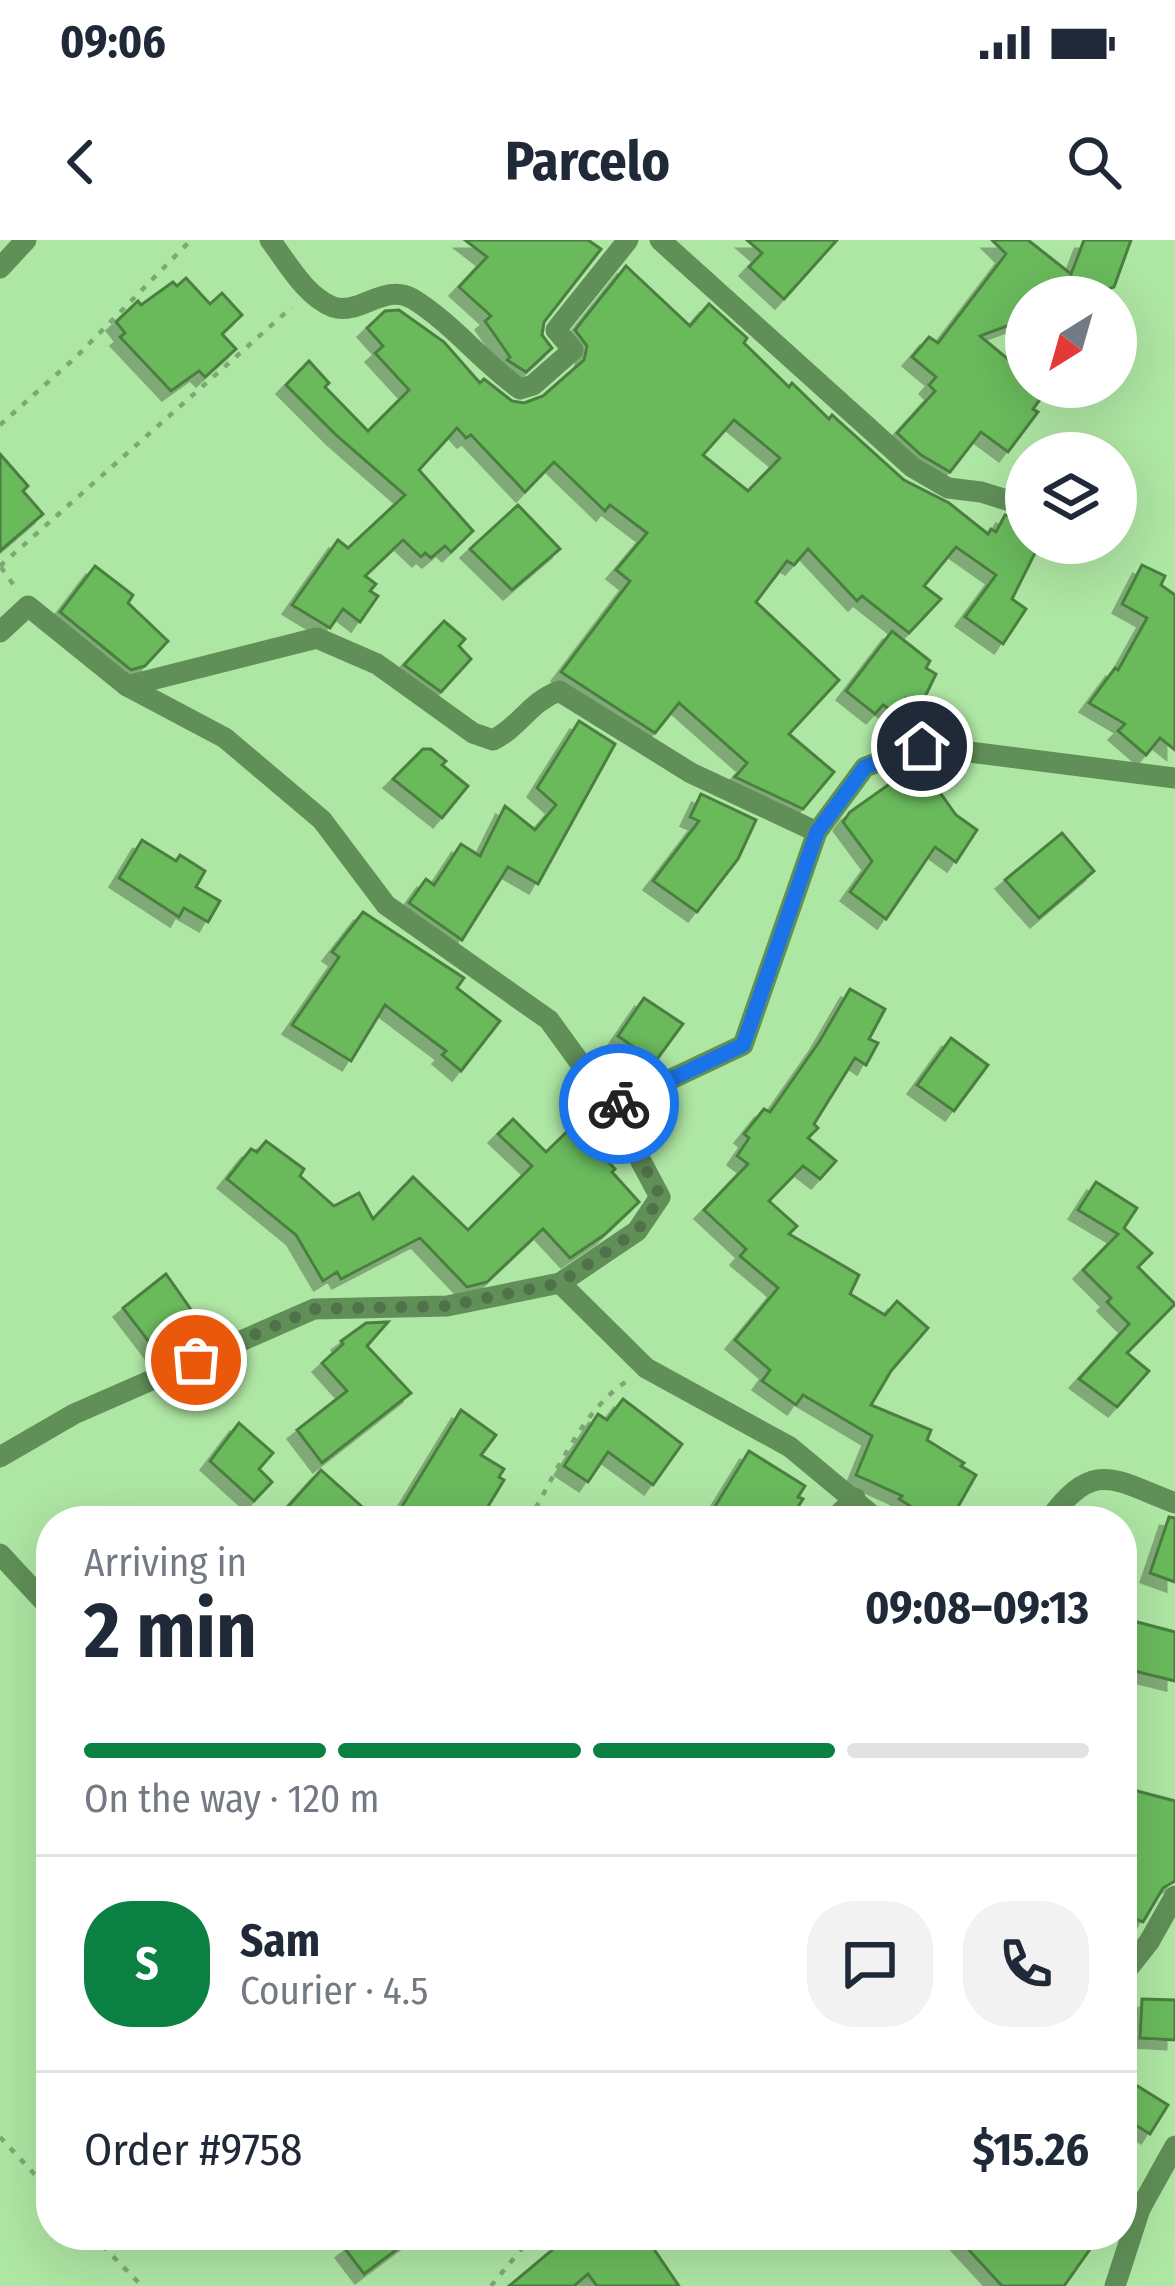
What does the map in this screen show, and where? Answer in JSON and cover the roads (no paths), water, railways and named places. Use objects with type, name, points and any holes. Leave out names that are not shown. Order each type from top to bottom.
[{"type":"street","points":[[0,268],[26,240]]},
{"type":"street","points":[[270,240],[310,292],[334,307],[346,308],[381,295],[412,298],[520,389],[533,385],[573,350],[556,330],[628,240]]},
{"type":"street","points":[[660,240],[912,466],[948,488],[1005,499]]},
{"type":"street","points":[[0,632],[28,606],[127,686],[225,738],[322,820],[386,905],[549,1020],[612,1107],[661,1197],[637,1231],[560,1283],[447,1306],[314,1309],[74,1414],[0,1457]]},
{"type":"street","points":[[127,686],[317,638],[377,664],[473,734],[493,740],[511,731],[536,700],[559,691],[691,773],[817,832]]},
{"type":"street","points":[[612,1107],[743,1045],[817,832],[865,767],[922,746],[1175,778]]},
{"type":"street","points":[[560,1283],[646,1368],[790,1447],[863,1506]]},
{"type":"street","points":[[1061,1506],[1083,1482],[1107,1477],[1175,1503]]},
{"type":"street","points":[[847,1506],[855,1498]]},
{"type":"street","points":[[0,1554],[36,1593]]},
{"type":"street","points":[[1137,1957],[1175,1896]]},
{"type":"street","points":[[1137,2219],[1175,2146]]},
{"type":"street","points":[[1116,2286],[1127,2250]]}]
